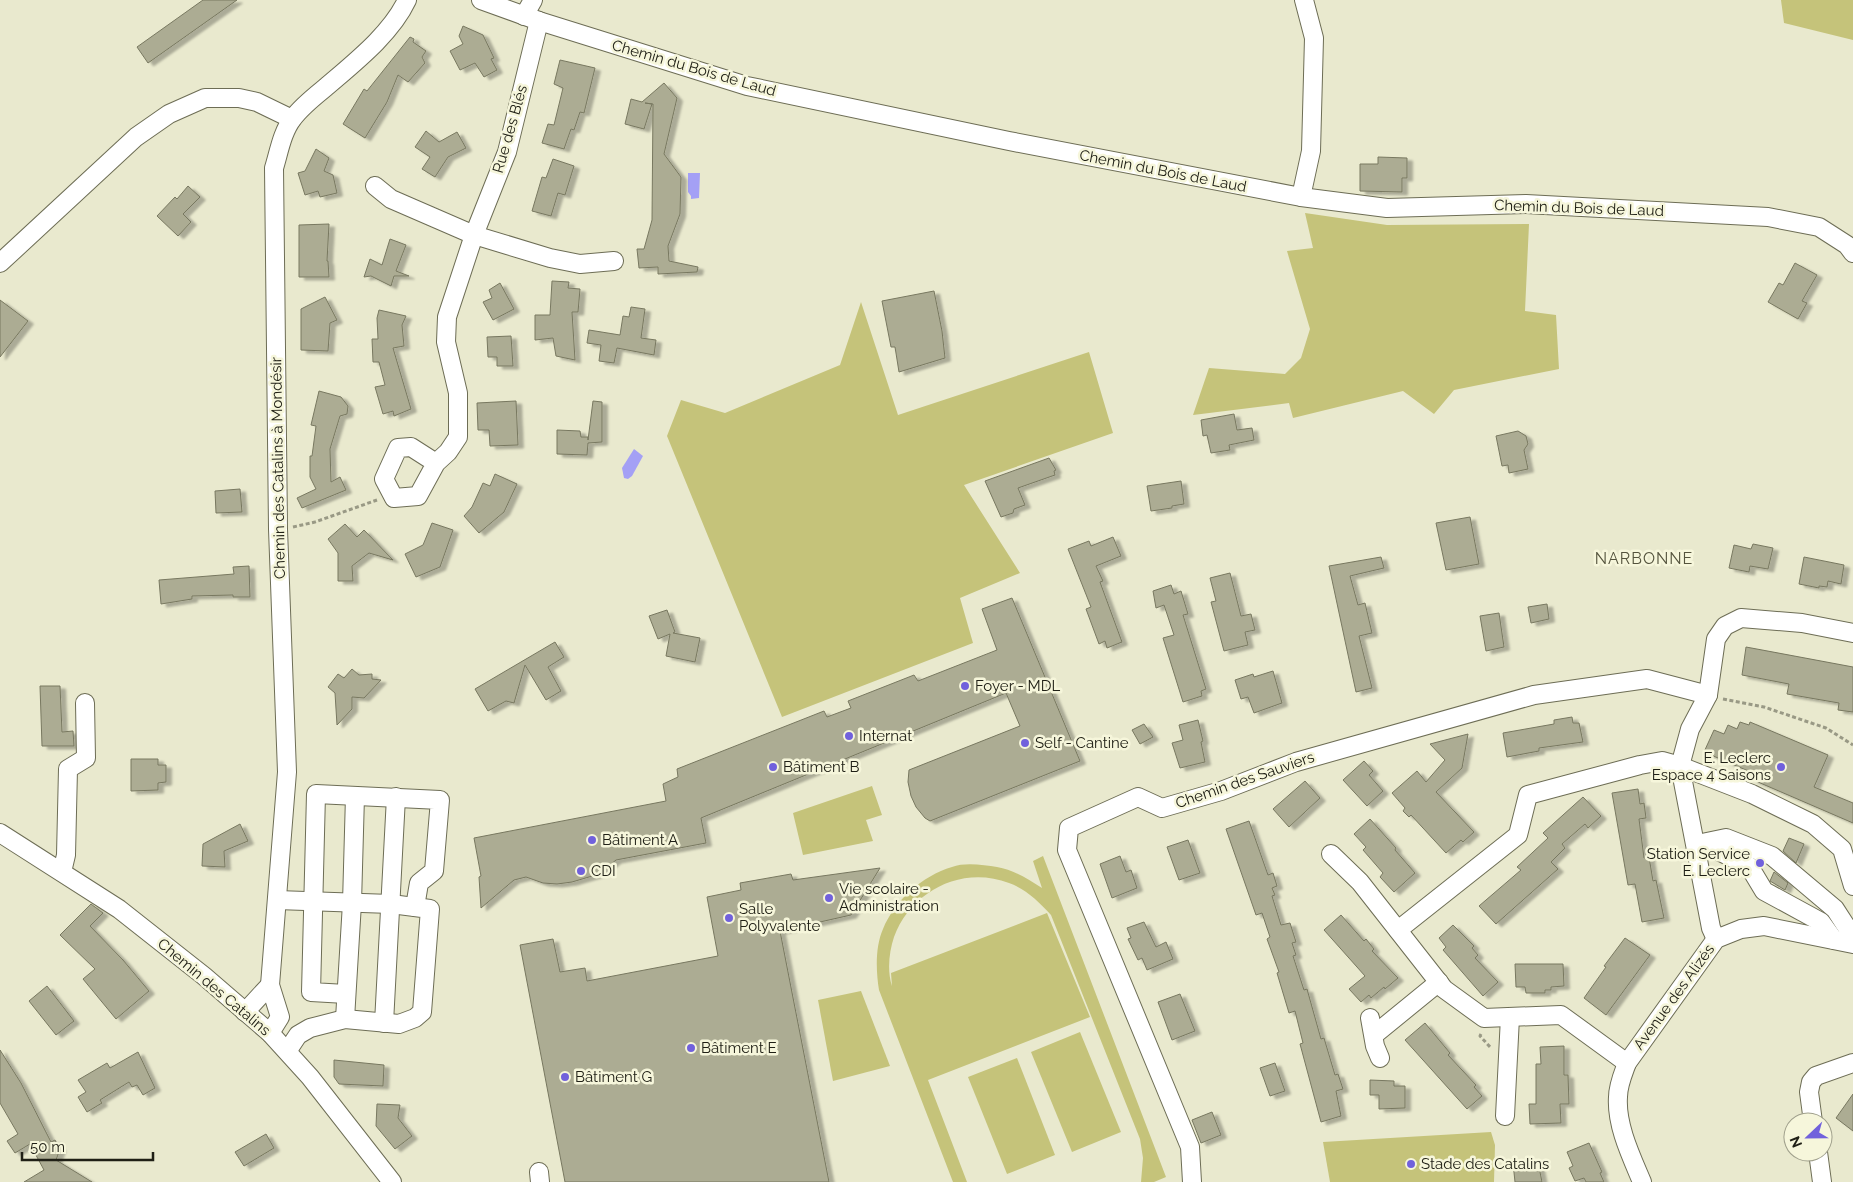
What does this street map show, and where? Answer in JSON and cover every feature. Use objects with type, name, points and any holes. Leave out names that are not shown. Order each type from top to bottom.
[{"type":"street","name":"Chemin des Catalins à Mondésir","points":[[270,1033],[280,1017],[270,985],[287,772],[278,529],[274,168],[284,136],[292,119],[313,98],[362,56],[400,13],[407,0]]},
{"type":"street","name":"Chemin du Bois de Laud","points":[[481,0],[531,19],[747,86],[1009,141],[1301,197],[1386,208],[1526,204],[1768,217],[1819,227],[1846,245],[1853,253]]},
{"type":"street","name":"Rue des Blés","points":[[391,492],[394,498],[418,496],[436,463],[448,452],[458,437],[458,393],[446,342],[447,317],[474,235],[506,152],[533,0]]},
{"type":"street","points":[[1301,197],[1311,151],[1314,38],[1304,0]]},
{"type":"street","points":[[0,264],[136,137],[169,114],[205,98],[239,98],[258,102],[292,119]]},
{"type":"street","points":[[374,186],[391,199],[474,235],[550,258],[580,264],[614,261]]},
{"type":"street","points":[[1819,227],[1853,233]]},
{"type":"street","points":[[391,492],[384,479],[398,448],[412,447],[436,463]]},
{"type":"street","name":"Avenue des Alizés","points":[[1642,1182],[1622,1129],[1617,1098],[1620,1081],[1626,1063],[1716,939],[1711,928],[1698,844],[1680,766],[1690,730],[1708,696],[1716,639],[1725,626],[1741,618],[1802,623],[1853,633]]},
{"type":"street","name":"Chemin des Sauviers","points":[[1192,1182],[1190,1147],[1067,850],[1069,828],[1138,797],[1162,808],[1221,791],[1296,762],[1534,695],[1647,679],[1708,696]]},
{"type":"street","points":[[62,872],[66,854],[68,769],[86,758],[85,703]]},
{"type":"street","points":[[1398,930],[1518,835],[1528,795],[1640,765],[1662,761],[1680,766],[1752,794],[1813,824],[1842,849],[1853,886]]},
{"type":"street","points":[[346,994],[311,992],[316,794],[440,800],[434,871],[419,883],[415,907]]},
{"type":"street","points":[[345,1019],[352,903],[355,796]]},
{"type":"street","points":[[384,1022],[396,797]]},
{"type":"street","name":"Chemin des Catalins","points":[[0,833],[119,909],[204,976],[270,1033],[288,1050],[392,1182]]},
{"type":"street","points":[[1698,844],[1726,838],[1772,856],[1835,909],[1853,937]]},
{"type":"street","points":[[1698,844],[1749,866],[1764,891],[1821,922],[1834,940]]},
{"type":"street","points":[[1331,854],[1360,882],[1444,989],[1484,1018],[1561,1015],[1626,1063]]},
{"type":"street","points":[[277,900],[391,904],[430,909],[422,1012],[415,1018],[399,1024],[345,1019],[310,1028],[298,1035],[288,1050]]},
{"type":"street","points":[[1716,939],[1741,929],[1764,926],[1853,944]]},
{"type":"street","points":[[1380,1058],[1375,1046],[1372,1026],[1439,982]]},
{"type":"street","points":[[245,1012],[270,985]]},
{"type":"street","points":[[1505,1116],[1510,1017]]},
{"type":"street","points":[[1812,1112],[1809,1092],[1811,1082],[1816,1076],[1853,1063]]},
{"type":"street","points":[[1819,1162],[1822,1182]]},
{"type":"path","points":[[278,529],[315,522],[381,498],[391,492]]},
{"type":"path","points":[[1708,696],[1764,707],[1826,728],[1853,745]]},
{"type":"shaded area","points":[[1781,0],[1853,0],[1853,40],[1784,23]]},
{"type":"shaded area","points":[[688,173],[700,173],[699,198],[691,199],[688,192]]},
{"type":"shaded area","points":[[1305,213],[1387,225],[1529,224],[1525,311],[1556,315],[1559,369],[1454,390],[1434,414],[1403,391],[1293,418],[1289,403],[1193,415],[1209,368],[1285,374],[1301,358],[1310,329],[1287,251],[1313,248]]},
{"type":"shaded area","points":[[861,302],[898,415],[1089,352],[1113,433],[964,485],[1020,573],[960,598],[973,643],[782,717],[667,436],[681,400],[725,413],[840,365]]},
{"type":"shaded area","points":[[634,449],[643,456],[632,476],[628,479],[624,478],[622,468]]},
{"type":"shaded area","points":[[872,786],[882,815],[866,820],[873,841],[803,855],[793,813]]},
{"type":"shaded area","points":[[1043,856],[1166,1177],[1154,1182],[1141,1182],[1143,1158],[1140,1139],[1051,915],[1027,892],[1009,883],[991,878],[974,877],[956,880],[940,886],[925,895],[902,921],[894,937],[891,949],[889,968],[892,986],[891,973],[1047,913],[1090,1017],[928,1080],[967,1182],[953,1182],[879,990],[877,960],[880,936],[888,918],[911,890],[930,876],[941,871],[957,865],[969,864],[1003,868],[1026,878],[1042,888],[1033,861]]},
{"type":"shaded area","points":[[861,991],[890,1066],[833,1081],[818,1000]]},
{"type":"shaded area","points":[[1080,1032],[1121,1132],[1072,1152],[1031,1052]]},
{"type":"shaded area","points":[[1017,1058],[1055,1155],[1007,1174],[968,1077]]},
{"type":"shaded area","name":"Stade des Catalins","points":[[1491,1132],[1495,1145],[1494,1182],[1330,1182],[1323,1142]]},
{"type":"building","points":[[203,0],[237,0],[148,63],[137,47]]},
{"type":"building","points":[[463,26],[483,35],[494,58],[491,59],[497,70],[484,77],[475,63],[460,70],[450,51],[463,44],[459,36]]},
{"type":"building","points":[[410,37],[414,39],[413,42],[426,51],[422,57],[425,63],[408,82],[398,75],[387,102],[365,138],[343,124],[364,89],[367,91]]},
{"type":"building","points":[[560,60],[595,68],[584,113],[580,112],[574,130],[571,129],[564,149],[542,143],[548,124],[554,125],[563,88],[554,84]]},
{"type":"building","points":[[664,83],[677,98],[664,154],[681,177],[680,214],[668,246],[669,261],[698,267],[697,272],[658,274],[658,267],[639,268],[637,249],[644,249],[652,220],[653,104],[645,103],[652,104],[644,129],[625,124],[631,99],[642,102]]},
{"type":"building","points":[[426,131],[439,142],[457,132],[466,148],[448,157],[435,177],[422,169],[430,157],[415,147]]},
{"type":"building","points":[[316,149],[329,158],[324,171],[333,175],[337,193],[320,197],[318,191],[305,195],[298,173],[305,171]]},
{"type":"building","points":[[1378,157],[1407,158],[1407,178],[1402,178],[1402,192],[1360,191],[1360,164],[1378,164]]},
{"type":"building","points":[[553,159],[574,166],[565,195],[558,193],[551,216],[532,211],[542,177],[546,178]]},
{"type":"building","points":[[188,186],[200,197],[183,214],[191,222],[178,236],[157,216],[175,197],[177,199]]},
{"type":"building","points":[[329,224],[327,261],[329,277],[299,277],[299,225]]},
{"type":"building","points":[[390,239],[406,245],[396,271],[409,276],[394,276],[391,286],[371,276],[364,277],[370,259],[382,265]]},
{"type":"building","points":[[1795,263],[1817,275],[1802,301],[1807,303],[1798,319],[1768,302],[1779,283],[1783,285]]},
{"type":"building","points":[[552,281],[569,282],[568,288],[580,289],[578,312],[572,312],[575,360],[556,356],[553,338],[535,340],[535,315],[550,315]]},
{"type":"building","points":[[500,283],[514,309],[493,320],[483,302],[492,298],[489,290]]},
{"type":"building","points":[[934,291],[945,358],[899,372],[895,347],[891,347],[882,301]]},
{"type":"building","points":[[325,297],[337,320],[330,323],[328,351],[301,350],[301,309]]},
{"type":"building","points":[[0,300],[28,321],[0,357]]},
{"type":"building","points":[[631,307],[645,309],[641,338],[656,340],[654,355],[617,348],[614,363],[599,361],[601,345],[587,343],[589,330],[620,335],[623,316],[629,317]]},
{"type":"building","points":[[379,310],[406,316],[402,325],[404,346],[393,348],[411,409],[394,416],[393,411],[383,414],[375,387],[385,385],[379,362],[373,362],[372,339],[378,339],[377,318]]},
{"type":"building","points":[[511,336],[513,366],[497,366],[497,357],[488,357],[487,337]]},
{"type":"building","points":[[319,391],[341,397],[348,406],[347,414],[340,416],[330,449],[331,482],[340,477],[346,490],[302,508],[297,498],[316,489],[310,477],[310,456],[312,456],[316,426],[311,425]]},
{"type":"building","points":[[516,401],[518,445],[490,446],[489,430],[478,430],[477,403]]},
{"type":"building","points":[[593,401],[602,402],[602,442],[588,443],[587,455],[557,454],[557,430],[580,431],[581,437],[588,437],[588,440]]},
{"type":"building","points":[[1234,414],[1237,430],[1252,428],[1254,440],[1229,445],[1230,450],[1211,453],[1207,435],[1203,436],[1201,420]]},
{"type":"building","points":[[1518,431],[1526,436],[1528,444],[1524,450],[1528,469],[1509,473],[1508,465],[1502,466],[1496,436]]},
{"type":"building","points":[[1049,458],[1056,470],[1054,471],[1055,475],[1018,488],[1025,505],[1014,509],[1013,513],[1001,517],[985,481]]},
{"type":"building","points":[[495,474],[517,484],[504,512],[479,533],[464,516],[472,507],[483,483],[490,486]]},
{"type":"building","points":[[1181,481],[1184,504],[1151,511],[1147,486]]},
{"type":"building","points":[[240,489],[242,512],[216,513],[215,491]]},
{"type":"building","points":[[1470,517],[1479,564],[1446,570],[1436,523]]},
{"type":"building","points":[[432,523],[453,530],[440,567],[416,577],[405,554],[423,545]]},
{"type":"building","points":[[345,524],[357,537],[364,530],[393,560],[369,553],[352,566],[353,581],[338,581],[338,553],[328,539]]},
{"type":"building","points":[[1113,537],[1121,556],[1096,566],[1103,581],[1100,582],[1122,642],[1107,648],[1105,641],[1099,644],[1086,609],[1091,607],[1068,549],[1089,541],[1091,546]]},
{"type":"building","points":[[1753,544],[1773,548],[1768,569],[1750,566],[1749,572],[1729,568],[1734,545],[1751,549]]},
{"type":"building","points":[[1381,557],[1384,568],[1350,576],[1358,605],[1365,603],[1372,633],[1359,636],[1372,688],[1356,692],[1329,566]]},
{"type":"building","points":[[1804,557],[1844,565],[1841,584],[1828,581],[1827,587],[1819,586],[1819,588],[1799,584]]},
{"type":"building","points":[[249,566],[250,597],[233,597],[233,595],[192,596],[192,599],[161,604],[159,580],[234,574],[233,567]]},
{"type":"building","points":[[1230,573],[1241,616],[1251,614],[1255,630],[1245,632],[1248,645],[1224,651],[1211,602],[1216,601],[1210,578]]},
{"type":"building","points":[[1171,585],[1174,594],[1181,591],[1188,614],[1183,615],[1206,689],[1201,691],[1202,696],[1183,702],[1163,638],[1174,635],[1164,605],[1156,608],[1153,591]]},
{"type":"building","points":[[1012,598],[1080,761],[930,821],[925,818],[916,807],[911,796],[908,782],[909,770],[1020,726],[1006,693],[701,818],[706,843],[616,860],[599,874],[572,882],[543,883],[526,877],[514,880],[481,908],[479,877],[481,876],[474,838],[666,801],[663,784],[678,777],[677,769],[824,711],[827,717],[851,708],[848,701],[914,675],[918,681],[997,650],[982,609]]},
{"type":"building","points":[[1547,604],[1549,619],[1531,623],[1528,607]]},
{"type":"building","points":[[667,610],[675,632],[673,633],[700,638],[695,662],[666,656],[670,634],[658,639],[649,616]]},
{"type":"building","points":[[1499,613],[1504,647],[1486,651],[1480,616]]},
{"type":"building","points":[[555,642],[564,657],[548,667],[561,691],[546,700],[525,665],[514,703],[506,701],[488,711],[475,689]]},
{"type":"building","points":[[1746,647],[1853,667],[1853,712],[1838,710],[1839,703],[1787,694],[1789,684],[1742,675]]},
{"type":"building","points":[[352,669],[359,675],[372,674],[372,679],[381,680],[364,698],[352,697],[352,709],[337,725],[335,693],[328,687],[338,674],[344,678]]},
{"type":"building","points":[[1273,671],[1282,703],[1254,713],[1248,697],[1241,699],[1235,680],[1253,674],[1254,677]]},
{"type":"building","points":[[40,686],[60,686],[62,732],[73,731],[74,746],[42,746]]},
{"type":"building","points":[[1572,717],[1573,723],[1579,723],[1583,742],[1539,748],[1539,751],[1507,757],[1503,733],[1554,724],[1554,720]]},
{"type":"building","points":[[1198,720],[1205,762],[1180,768],[1172,743],[1183,740],[1179,725]]},
{"type":"building","points":[[1740,722],[1749,725],[1750,722],[1828,755],[1814,787],[1853,803],[1853,823],[1751,779],[1753,773],[1704,752],[1714,730],[1724,734],[1728,725],[1737,729]]},
{"type":"building","points":[[1144,724],[1153,737],[1140,744],[1132,730]]},
{"type":"building","points":[[1468,734],[1462,768],[1436,792],[1474,832],[1446,853],[1411,815],[1409,817],[1403,811],[1405,808],[1392,793],[1417,771],[1426,782],[1445,760],[1430,744]]},
{"type":"building","points":[[131,759],[158,759],[158,765],[166,765],[166,782],[158,783],[158,790],[131,791]]},
{"type":"building","points":[[1364,761],[1373,771],[1369,775],[1383,791],[1367,806],[1343,780]]},
{"type":"building","points":[[1305,781],[1320,798],[1289,827],[1273,809]]},
{"type":"building","points":[[1638,789],[1640,804],[1644,803],[1646,818],[1639,819],[1644,858],[1649,857],[1653,881],[1656,880],[1664,918],[1642,922],[1635,884],[1628,885],[1612,793]]},
{"type":"building","points":[[1583,797],[1601,816],[1588,828],[1585,824],[1562,844],[1565,848],[1551,862],[1558,869],[1496,924],[1479,906],[1521,870],[1517,867],[1548,838],[1543,833]]},
{"type":"building","points":[[1370,819],[1415,873],[1394,892],[1380,877],[1383,873],[1363,850],[1366,847],[1354,834]]},
{"type":"building","points":[[1249,821],[1268,875],[1273,873],[1277,886],[1272,888],[1275,895],[1272,896],[1281,925],[1290,923],[1296,942],[1292,943],[1296,955],[1293,956],[1304,990],[1307,989],[1321,1039],[1324,1038],[1335,1075],[1338,1074],[1343,1089],[1336,1091],[1341,1116],[1321,1122],[1300,1044],[1303,1043],[1295,1011],[1289,1013],[1277,973],[1279,972],[1267,939],[1270,937],[1262,913],[1256,915],[1226,829]]},
{"type":"building","points":[[240,824],[248,841],[224,851],[225,867],[202,866],[203,844]]},
{"type":"building","points":[[1789,838],[1804,844],[1796,863],[1783,851]]},
{"type":"building","points":[[1188,840],[1200,873],[1179,880],[1167,847]]},
{"type":"building","points":[[1120,856],[1126,872],[1131,870],[1137,888],[1112,898],[1100,864]]},
{"type":"building","name":"Bâtiment E","points":[[880,868],[851,915],[780,931],[829,1182],[565,1182],[520,945],[553,939],[560,972],[585,968],[587,981],[718,956],[707,897],[741,890],[740,883],[791,874],[793,880]]},
{"type":"building","points":[[1774,872],[1788,883],[1785,890],[1770,881]]},
{"type":"building","points":[[91,904],[103,913],[90,926],[123,960],[149,991],[116,1019],[83,979],[95,969],[60,935]]},
{"type":"building","points":[[1341,915],[1364,941],[1366,939],[1374,949],[1372,951],[1398,978],[1385,989],[1384,987],[1371,998],[1369,995],[1361,1002],[1349,989],[1365,976],[1324,930]]},
{"type":"building","points":[[1144,922],[1156,947],[1166,942],[1173,959],[1147,970],[1142,958],[1138,960],[1128,939],[1131,938],[1127,928]]},
{"type":"building","points":[[1453,925],[1474,946],[1472,948],[1478,955],[1475,958],[1498,982],[1483,996],[1443,950],[1446,947],[1439,938]]},
{"type":"building","points":[[1625,938],[1650,955],[1606,1015],[1584,998],[1606,967],[1604,966]]},
{"type":"building","points":[[1515,964],[1563,964],[1564,986],[1551,987],[1551,990],[1545,990],[1545,993],[1526,993],[1525,987],[1516,987]]},
{"type":"building","points":[[47,986],[74,1021],[56,1035],[29,1001]]},
{"type":"building","points":[[1180,994],[1195,1031],[1172,1040],[1158,1002]]},
{"type":"building","points":[[1425,1023],[1450,1053],[1448,1055],[1476,1085],[1474,1087],[1482,1096],[1467,1109],[1405,1040]]},
{"type":"building","points":[[1564,1046],[1564,1075],[1568,1075],[1569,1104],[1560,1104],[1561,1123],[1530,1124],[1529,1104],[1536,1104],[1536,1064],[1541,1064],[1540,1047]]},
{"type":"building","points":[[0,1050],[21,1083],[51,1142],[55,1140],[60,1149],[56,1160],[92,1182],[24,1182],[44,1170],[30,1144],[15,1153],[7,1141],[18,1134],[0,1103]]},
{"type":"building","points":[[138,1052],[155,1088],[143,1095],[137,1085],[132,1087],[129,1082],[100,1100],[102,1103],[87,1112],[78,1097],[86,1092],[78,1080],[107,1063],[110,1068]]},
{"type":"building","points":[[334,1060],[384,1065],[383,1086],[339,1084],[334,1077]]},
{"type":"building","points":[[1275,1063],[1285,1091],[1270,1096],[1260,1068]]},
{"type":"building","points":[[1370,1080],[1394,1081],[1394,1086],[1405,1086],[1405,1108],[1379,1109],[1379,1095],[1370,1095]]},
{"type":"building","points":[[1853,1094],[1853,1131],[1836,1118]]},
{"type":"building","points":[[377,1104],[400,1105],[398,1118],[412,1136],[395,1149],[376,1126]]},
{"type":"building","points":[[1212,1112],[1221,1135],[1201,1143],[1192,1120]]},
{"type":"building","points":[[266,1134],[274,1148],[244,1166],[235,1152]]},
{"type":"building","points":[[1589,1143],[1602,1172],[1600,1173],[1604,1182],[1586,1182],[1584,1178],[1575,1181],[1569,1168],[1573,1166],[1567,1152]]},
{"type":"building","points":[[1531,1161],[1531,1163],[1538,1162],[1542,1182],[1515,1182],[1513,1163]]},
{"type":"place","name":"Foyer - MDL","points":[[965,686]]},
{"type":"place","name":"Internat","points":[[849,736]]},
{"type":"place","name":"Self - Cantine","points":[[1025,743]]},
{"type":"place","name":"Bâtiment B","points":[[773,767]]},
{"type":"place","name":"E. Leclerc Espace 4 Saisons","points":[[1781,767]]},
{"type":"place","name":"Bâtiment A","points":[[592,840]]},
{"type":"place","name":"Station Service E. Leclerc","points":[[1760,863]]},
{"type":"place","name":"CDI","points":[[581,871]]},
{"type":"place","name":"Vie scolaire - Administration","points":[[829,898]]},
{"type":"place","name":"Salle Polyvalente","points":[[729,918]]},
{"type":"place","name":"Bâtiment E","points":[[691,1048]]},
{"type":"place","name":"Bâtiment G","points":[[565,1077]]},
{"type":"place","name":"Stade des Catalins","points":[[1411,1164]]},
{"type":"district","name":"NARBONNE","points":[[1644,558]]}]
